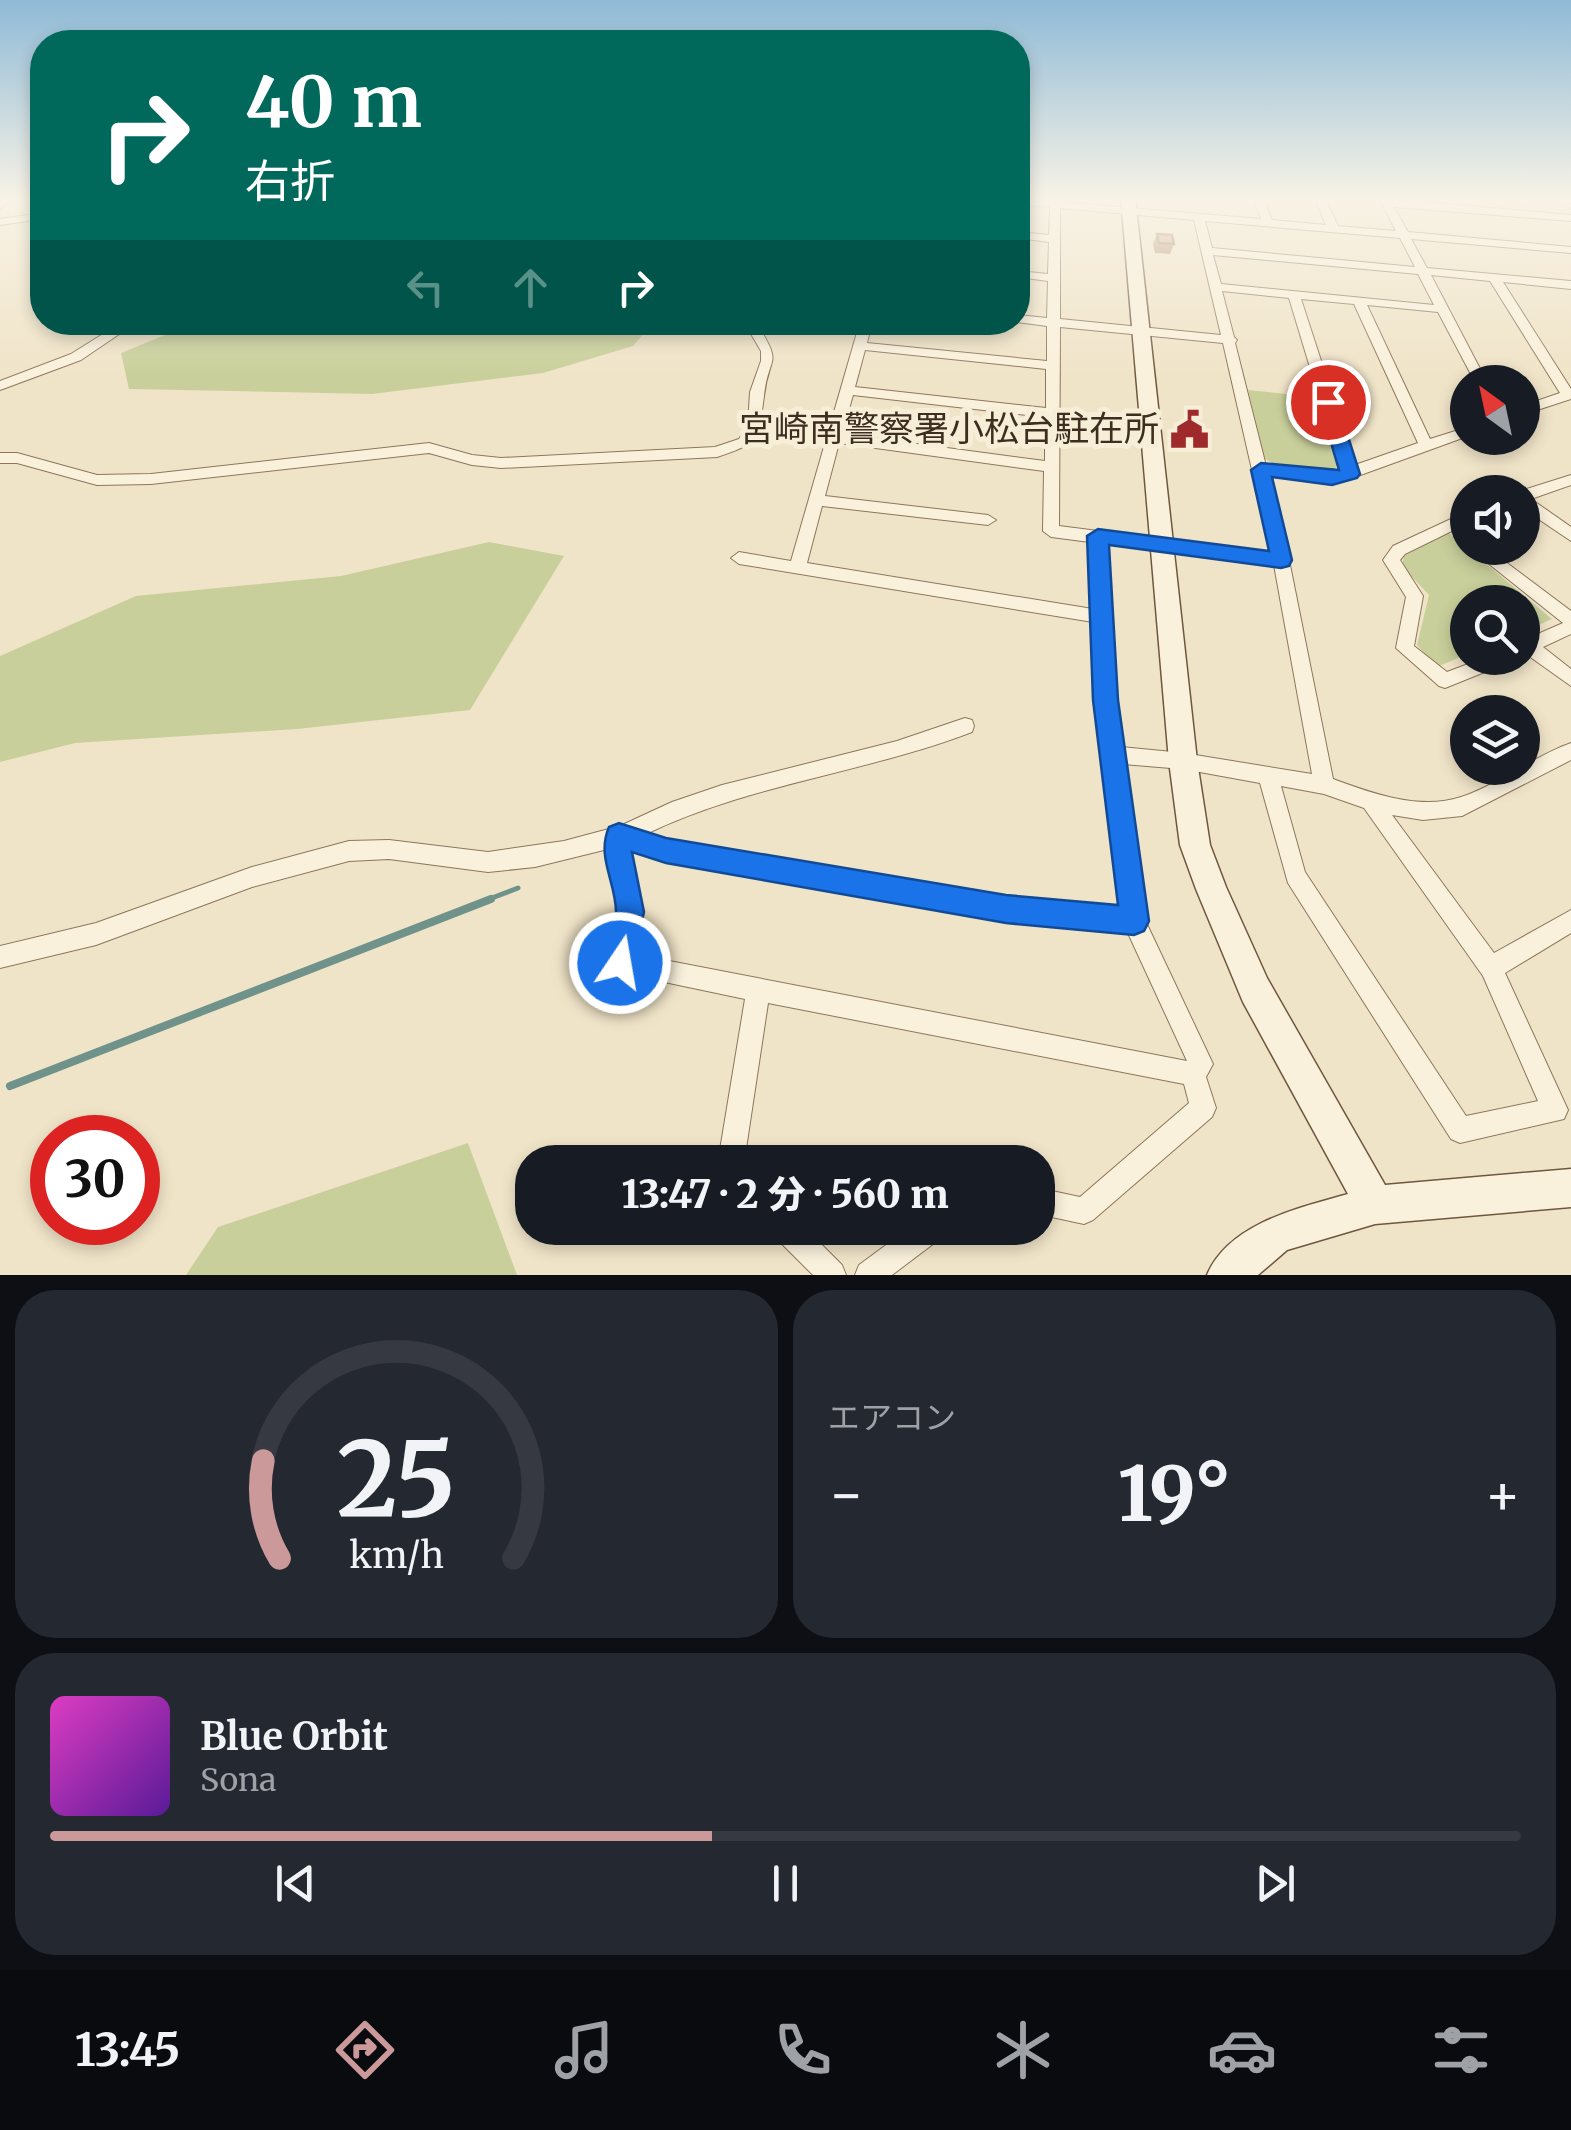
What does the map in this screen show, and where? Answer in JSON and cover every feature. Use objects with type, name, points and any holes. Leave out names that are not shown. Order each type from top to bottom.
[{"type":"street","points":[[1054,258],[1051,532],[1281,560]]},
{"type":"street","points":[[1135,258],[1195,846],[1255,990],[1375,1206]]},
{"type":"street","points":[[1212,258],[1281,560],[1324,785]]},
{"type":"street","points":[[1285,258],[1571,286]]},
{"type":"street","points":[[1413,258],[1473,365]]},
{"type":"street","points":[[1030,275],[1053,278]]},
{"type":"street","points":[[1495,279],[1566,388],[1568,395],[1540,405]]},
{"type":"street","points":[[1218,287],[1442,309]]},
{"type":"street","points":[[1294,294],[1350,474]]},
{"type":"street","points":[[1359,301],[1427,447]]},
{"type":"street","points":[[1030,320],[1231,340]]},
{"type":"street","points":[[0,386],[76,357],[111,335]]},
{"type":"street","points":[[0,458],[16,458],[96,480],[152,478],[429,448],[472,460],[502,463],[717,452],[744,442],[754,426],[757,392],[768,362],[767,350],[758,335]]},
{"type":"street","points":[[798,566],[863,335]]},
{"type":"street","points":[[860,346],[1052,366]]},
{"type":"street","points":[[848,390],[1052,413]]},
{"type":"street","points":[[834,438],[1052,467]]},
{"type":"street","points":[[1261,470],[1332,478],[1450,438]]},
{"type":"street","points":[[1540,491],[1571,480]]},
{"type":"street","points":[[816,500],[988,520]]},
{"type":"street","points":[[1540,512],[1571,535]]},
{"type":"street","points":[[1450,523],[1399,550],[1391,560],[1415,596],[1405,648],[1444,681],[1459,675]]},
{"type":"street","points":[[1446,524],[1450,527]]},
{"type":"street","points":[[1098,536],[1106,700],[1134,921],[1201,1064],[1193,1074]]},
{"type":"street","points":[[739,558],[1102,616]]},
{"type":"street","points":[[1498,565],[1571,623],[1540,640]]},
{"type":"street","points":[[1540,657],[1571,679]]},
{"type":"street","points":[[0,957],[95,934],[311,859],[353,850],[400,850],[503,862],[619,836],[687,805],[806,771],[916,747],[965,726]]},
{"type":"street","points":[[1113,755],[1184,761],[1324,785],[1371,802],[1423,811],[1462,807],[1571,750]]},
{"type":"street","points":[[1268,778],[1296,876],[1460,1130],[1555,1110],[1490,968],[1371,802]]},
{"type":"street","points":[[619,836],[666,850],[1006,909],[1134,921]]},
{"type":"street","points":[[619,836],[618,858],[630,912],[620,963],[1193,1074]]},
{"type":"street","points":[[1490,968],[1571,921]]},
{"type":"street","points":[[733,1145],[758,992]]},
{"type":"street","points":[[1055,1205],[1084,1211],[1204,1108],[1193,1074]]},
{"type":"street","points":[[1227,1275],[1276,1234],[1375,1206],[1571,1188]]},
{"type":"street","points":[[803,1245],[832,1275]]},
{"type":"street","points":[[869,1275],[909,1245]]},
{"type":"green space","points":[[165,335],[643,335],[633,346],[543,373],[372,394],[129,389],[121,353]]},
{"type":"green space","points":[[1248,390],[1314,397],[1337,466],[1334,470],[1272,463],[1264,458]]},
{"type":"green space","points":[[1449,533],[1450,565],[1487,565],[1511,585],[1450,585],[1450,661],[1437,667],[1417,645],[1429,595],[1402,566],[1404,556]]},
{"type":"green space","points":[[489,542],[564,556],[470,710],[297,729],[75,743],[0,762],[0,656],[136,596],[341,576]]},
{"type":"green space","points":[[1540,609],[1552,619],[1540,624]]},
{"type":"green space","points":[[468,1143],[517,1275],[186,1275],[218,1227]]},
{"type":"waterway","points":[[484,901],[518,888]]},
{"type":"waterway","points":[[10,1086],[491,899]]},
{"type":"place","name":"宮崎南警察署小松台駐在所","points":[[1189,429]]},
{"type":"route","points":[[620,963],[630,912],[618,858],[619,836],[666,850],[1006,909],[1134,921],[1106,700],[1098,536],[1281,560],[1261,470],[1332,478],[1350,474],[1328,402]]}]
